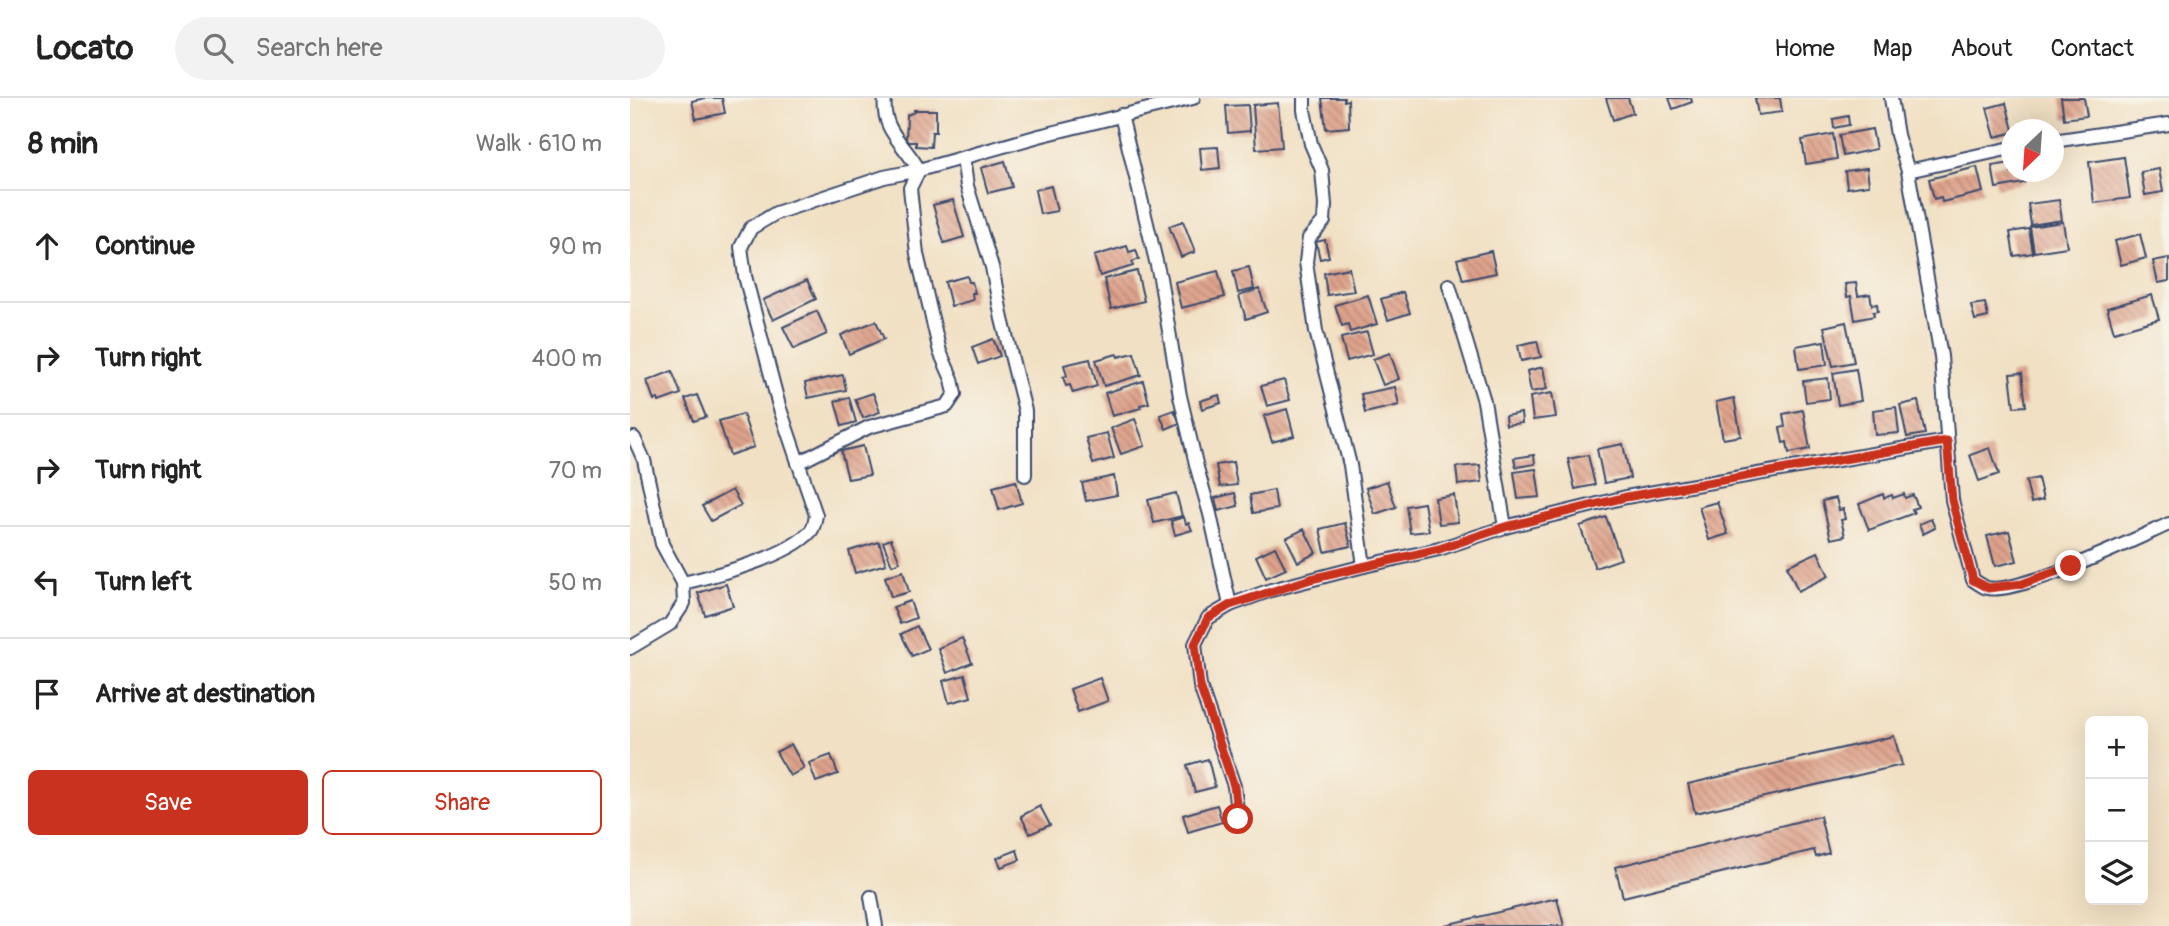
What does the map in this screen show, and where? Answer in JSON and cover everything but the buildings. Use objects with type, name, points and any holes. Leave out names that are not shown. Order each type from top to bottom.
[{"type":"street","points":[[885,98],[884,111],[892,132],[919,170]]},
{"type":"street","points":[[683,583],[744,566],[789,547],[813,530],[816,515],[779,406],[745,276],[741,247],[751,228],[776,213],[884,177],[1193,98]]},
{"type":"street","points":[[1304,98],[1311,144],[1322,170],[1325,205],[1324,220],[1309,238],[1306,262],[1316,331],[1350,465],[1364,566]]},
{"type":"street","points":[[1891,98],[1897,135],[1908,171],[1941,356],[1952,500],[1973,580],[1988,588],[2022,584],[2169,524]]},
{"type":"street","points":[[1121,115],[1160,278],[1180,396],[1230,605]]},
{"type":"street","points":[[2064,139],[2169,124]]},
{"type":"street","points":[[1908,171],[2001,150]]},
{"type":"street","points":[[963,158],[967,186],[992,267],[1025,411],[1025,475]]},
{"type":"street","points":[[798,463],[869,427],[947,406],[955,394],[953,379],[940,352],[917,254],[910,188],[919,170]]},
{"type":"street","points":[[1449,285],[1484,401],[1505,527]]},
{"type":"street","points":[[630,648],[670,624],[684,603],[683,583],[662,544],[645,460],[634,438]]},
{"type":"street","points":[[1238,819],[1234,786],[1200,686],[1195,644],[1208,618],[1230,605],[1271,590],[1439,549],[1505,527],[1626,497],[1947,441]]},
{"type":"street","points":[[871,897],[876,926]]},
{"type":"route","points":[[1238,819],[1234,786],[1200,686],[1195,644],[1208,618],[1230,605],[1271,590],[1439,549],[1505,527],[1626,497],[1947,441],[1952,500],[1973,580],[1988,588],[2022,584],[2071,566]]}]
